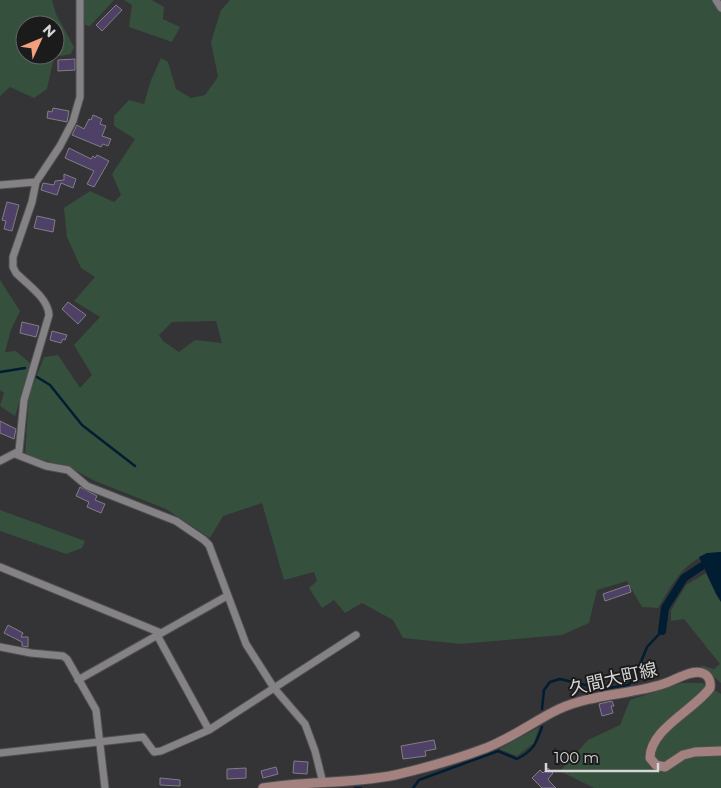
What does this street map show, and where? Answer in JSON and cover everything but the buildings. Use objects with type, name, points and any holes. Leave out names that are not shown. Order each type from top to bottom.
[{"type":"main road","name":"久間大町線","points":[[263,788],[359,781],[428,766],[486,748],[518,733],[560,709],[584,700],[662,685],[693,673],[704,674],[711,684],[710,688],[661,733],[652,747],[650,758],[656,765],[665,767],[683,755],[695,752],[721,751]]},
{"type":"street","points":[[0,461],[19,451],[24,400],[49,316],[49,308],[45,302],[16,273],[13,267],[13,257],[32,202],[36,182],[60,146],[73,122],[80,98],[80,0]]},
{"type":"street","points":[[716,0],[721,8]]},
{"type":"street","points":[[0,185],[36,182]]},
{"type":"street","points":[[15,454],[46,466],[68,470],[87,486],[176,521],[209,545],[246,644],[274,688],[305,724],[324,783]]},
{"type":"street","points":[[0,567],[159,634],[209,730]]},
{"type":"street","points":[[78,680],[227,596]]},
{"type":"street","points":[[0,753],[143,737],[154,752],[209,730],[356,635]]},
{"type":"street","points":[[0,647],[31,653],[63,656],[67,659],[96,710],[105,788]]},
{"type":"green space","points":[[0,0],[52,0],[57,15],[15,15],[15,65],[52,65],[47,89],[34,98],[10,87],[0,96]]},
{"type":"green space","points":[[82,0],[114,0],[90,26],[85,25]]},
{"type":"green space","points":[[124,0],[152,0],[164,7],[163,19],[180,27],[172,42],[129,27],[132,5]]},
{"type":"green space","points":[[230,0],[721,0],[721,552],[709,554],[690,564],[676,579],[658,608],[642,607],[627,581],[597,590],[589,623],[562,635],[461,644],[403,638],[393,620],[362,603],[345,613],[334,600],[322,608],[309,588],[317,581],[314,572],[284,580],[262,503],[223,516],[210,538],[166,509],[95,481],[69,467],[25,455],[29,395],[44,357],[58,355],[80,388],[92,375],[74,345],[100,317],[74,301],[95,277],[81,268],[67,237],[64,208],[90,191],[114,202],[121,195],[112,174],[135,139],[114,126],[114,116],[129,100],[144,104],[151,80],[161,58],[168,62],[176,89],[191,98],[205,95],[218,77],[211,42],[221,10]],"holes":[[[216,321],[222,343],[195,340],[179,352],[163,341],[159,335],[172,322]]]},
{"type":"green space","points":[[65,30],[74,47],[71,54],[65,55]]},
{"type":"green space","points":[[0,280],[20,311],[11,330],[5,352],[16,351],[31,364],[15,416],[0,406],[4,393],[0,390]]},
{"type":"green space","points":[[0,510],[85,541],[82,548],[66,554],[0,531]]},
{"type":"green space","points":[[706,573],[721,602],[721,683],[700,665],[714,669],[720,664],[684,619],[671,621],[671,610],[686,585]]},
{"type":"green space","points":[[682,683],[702,683],[721,694],[721,788],[594,788],[560,771],[588,740],[620,725],[630,700]]},
{"type":"green space","points":[[539,727],[534,743],[517,756],[499,749]]},
{"type":"water","points":[[721,552],[721,602],[699,557],[707,553]]},
{"type":"waterway","points":[[0,372],[25,368]]},
{"type":"waterway","points":[[37,377],[50,385],[82,425],[135,466]]},
{"type":"waterway","points":[[662,631],[665,608],[684,578],[702,566]]},
{"type":"waterway","points":[[542,709],[544,690],[550,682],[560,679],[602,689],[628,685],[634,679],[647,647],[662,631]]},
{"type":"waterway","points":[[413,788],[419,780],[498,751],[517,759],[534,746],[542,727]]},
{"type":"waterway","points":[[355,788],[361,788]]}]
